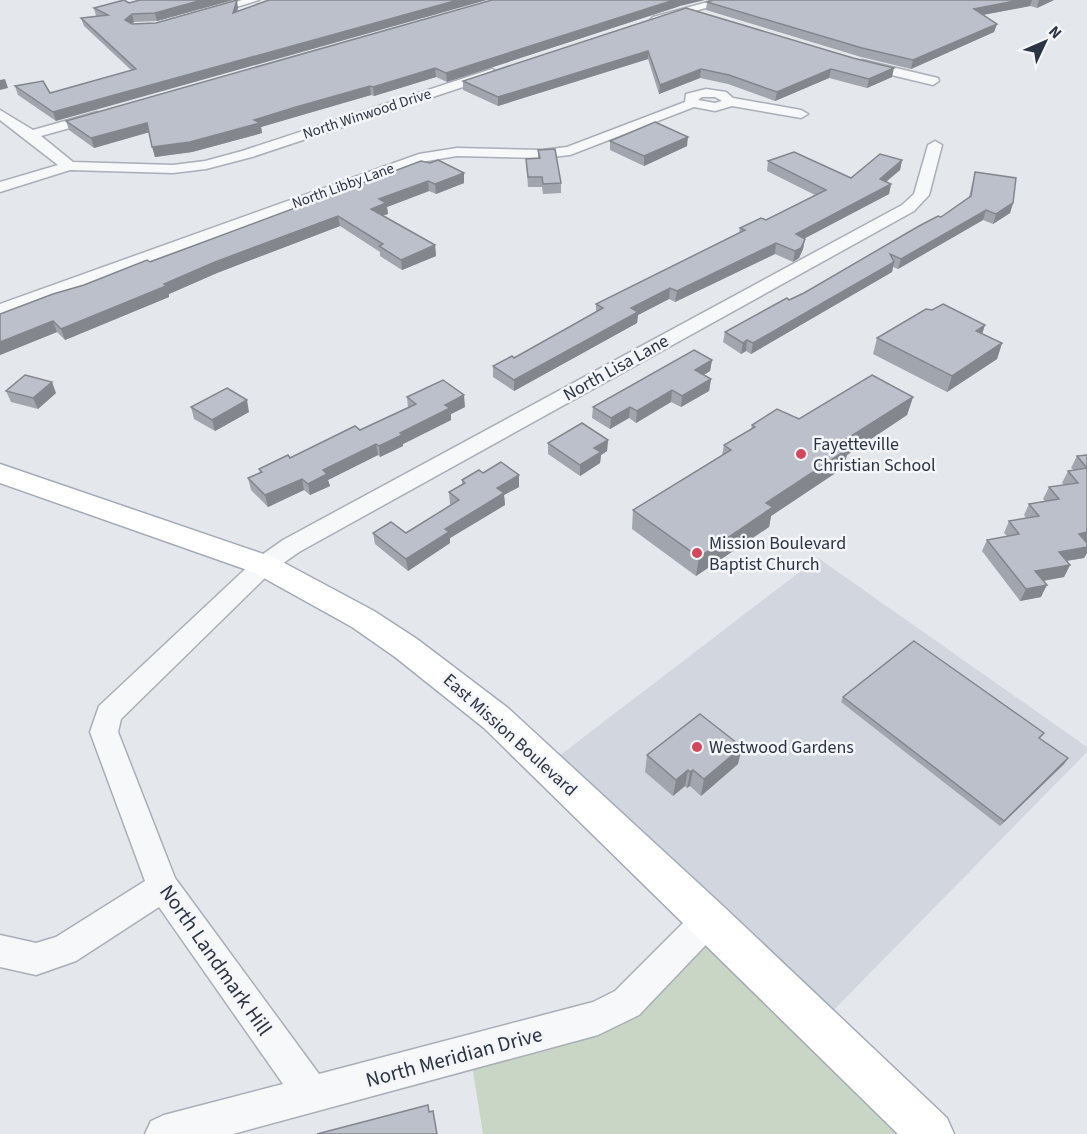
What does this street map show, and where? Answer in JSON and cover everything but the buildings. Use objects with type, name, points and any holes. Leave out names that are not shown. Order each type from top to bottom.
[{"type":"main road","name":"East Mission Boulevard","points":[[0,473],[264,566],[363,620],[449,680],[496,718],[931,1134]]},
{"type":"street","points":[[199,15],[254,0]]},
{"type":"street","points":[[640,24],[728,0]]},
{"type":"street","points":[[685,10],[714,19]]},
{"type":"street","points":[[844,59],[933,81]]},
{"type":"street","name":"North Winwood Drive","points":[[0,187],[69,166],[173,170],[206,165],[247,154],[505,69]]},
{"type":"street","name":"North Libby Lane","points":[[0,310],[424,157],[457,152],[542,154],[570,151],[693,104],[715,107],[725,105],[729,101],[801,114]]},
{"type":"street","points":[[31,135],[110,112]]},
{"type":"street","points":[[0,114],[31,135],[69,166]]},
{"type":"street","name":"North Lisa Lane","points":[[264,566],[302,540],[908,208],[921,195],[935,145]]},
{"type":"street","name":"North Landmark Hill","points":[[264,566],[109,714],[104,732],[163,887],[312,1095]]},
{"type":"street","points":[[0,951],[36,959],[64,950],[163,887]]},
{"type":"street","name":"North Meridian Drive","points":[[164,1134],[598,1018],[627,1003],[708,919]]},
{"type":"shaded area","points":[[818,558],[1087,747],[1087,752],[819,1025],[546,766]]},
{"type":"green space","points":[[709,919],[931,1134],[483,1134],[470,1052],[598,1018]]},
{"type":"place","name":"Fayetteville Christian School","points":[[801,454]]},
{"type":"place","name":"Mission Boulevard Baptist Church","points":[[697,553]]},
{"type":"place","name":"Westwood Gardens","points":[[697,747]]}]
